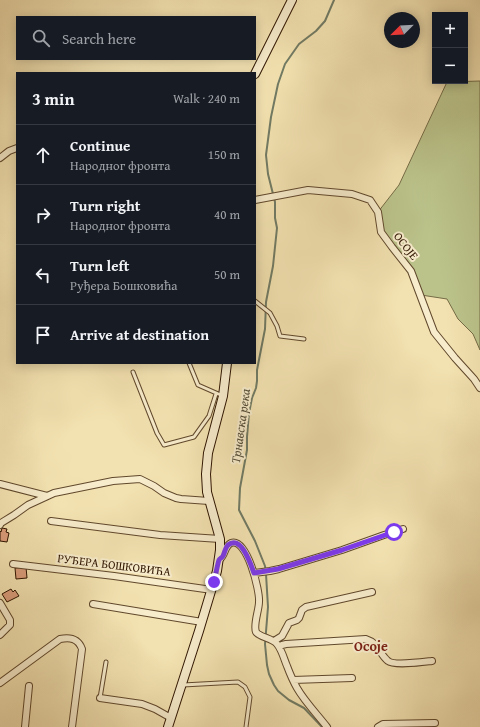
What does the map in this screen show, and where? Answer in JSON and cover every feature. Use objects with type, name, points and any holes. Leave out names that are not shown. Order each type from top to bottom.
[{"type":"main road","points":[[256,72],[292,0]]},
{"type":"main road","points":[[168,727],[212,590],[219,560],[220,539],[206,487],[206,471],[207,459],[227,364]]},
{"type":"street","points":[[0,158],[9,151],[16,148]]},
{"type":"street","name":"ОСОЈЕ","points":[[256,200],[308,190],[352,194],[370,200],[378,212],[381,232],[411,271],[434,332],[479,384]]},
{"type":"street","points":[[0,524],[28,505],[54,493],[113,481],[140,479],[176,498],[209,501]]},
{"type":"street","points":[[0,484],[47,496]]},
{"type":"street","points":[[51,521],[160,535],[220,539]]},
{"type":"street","points":[[254,573],[270,571],[342,550],[403,529]]},
{"type":"street","points":[[219,560],[224,555],[226,547],[233,542],[244,549],[254,573],[259,597],[256,632],[258,635],[272,640],[280,647],[293,680],[305,700],[327,727]]},
{"type":"street","name":"РУЂЕРА БОШКОВИЋА","points":[[14,564],[212,590]]},
{"type":"street","points":[[272,640],[282,636],[289,623],[297,620],[302,610],[306,607],[372,592]]},
{"type":"street","points":[[0,604],[10,620],[10,625],[0,635]]},
{"type":"street","points":[[93,604],[202,622]]},
{"type":"street","points":[[0,683],[60,639],[68,638],[80,643],[82,649],[72,727]]},
{"type":"street","points":[[280,647],[282,645],[290,644],[366,639],[372,641],[389,662],[432,661]]},
{"type":"street","points":[[293,680],[352,678]]},
{"type":"street","points":[[25,727],[29,686]]},
{"type":"street","points":[[100,698],[142,704],[171,718]]},
{"type":"street","points":[[378,727],[383,724],[435,723]]},
{"type":"lane","points":[[256,302],[269,313],[277,326],[280,336],[304,339]]},
{"type":"lane","points":[[133,372],[157,433],[164,445],[194,437],[209,416],[220,395],[198,385],[189,364]]},
{"type":"lane","points":[[100,698],[106,662]]},
{"type":"lane","points":[[182,685],[238,682],[245,687],[250,697],[246,727]]},
{"type":"green space","points":[[468,81],[480,81],[480,350],[473,334],[458,319],[447,299],[421,295],[411,271],[381,232],[378,212],[399,185],[446,84],[468,84]]},
{"type":"building","points":[[2,528],[7,529],[6,532],[9,533],[7,542],[0,541],[0,531],[1,532]]},
{"type":"building","points":[[26,567],[27,578],[16,579],[15,568]]},
{"type":"building","points":[[11,589],[13,592],[15,590],[19,596],[7,602],[2,594]]},
{"type":"waterway","name":"Трнавска река","points":[[322,727],[304,708],[289,700],[278,691],[269,674],[265,644],[268,607],[265,566],[255,541],[239,510],[240,488],[247,450],[249,413],[256,388],[257,370],[265,329],[266,302],[273,266],[277,228],[275,218],[275,202],[268,174],[266,155],[271,117],[278,84],[285,64],[299,44],[316,31],[325,21],[334,0]]},
{"type":"district","name":"Осоје","points":[[371,646]]},
{"type":"route","points":[[214,582],[219,560],[224,555],[226,547],[232,543],[238,544],[244,549],[254,573],[278,569],[342,550],[394,532]]}]
